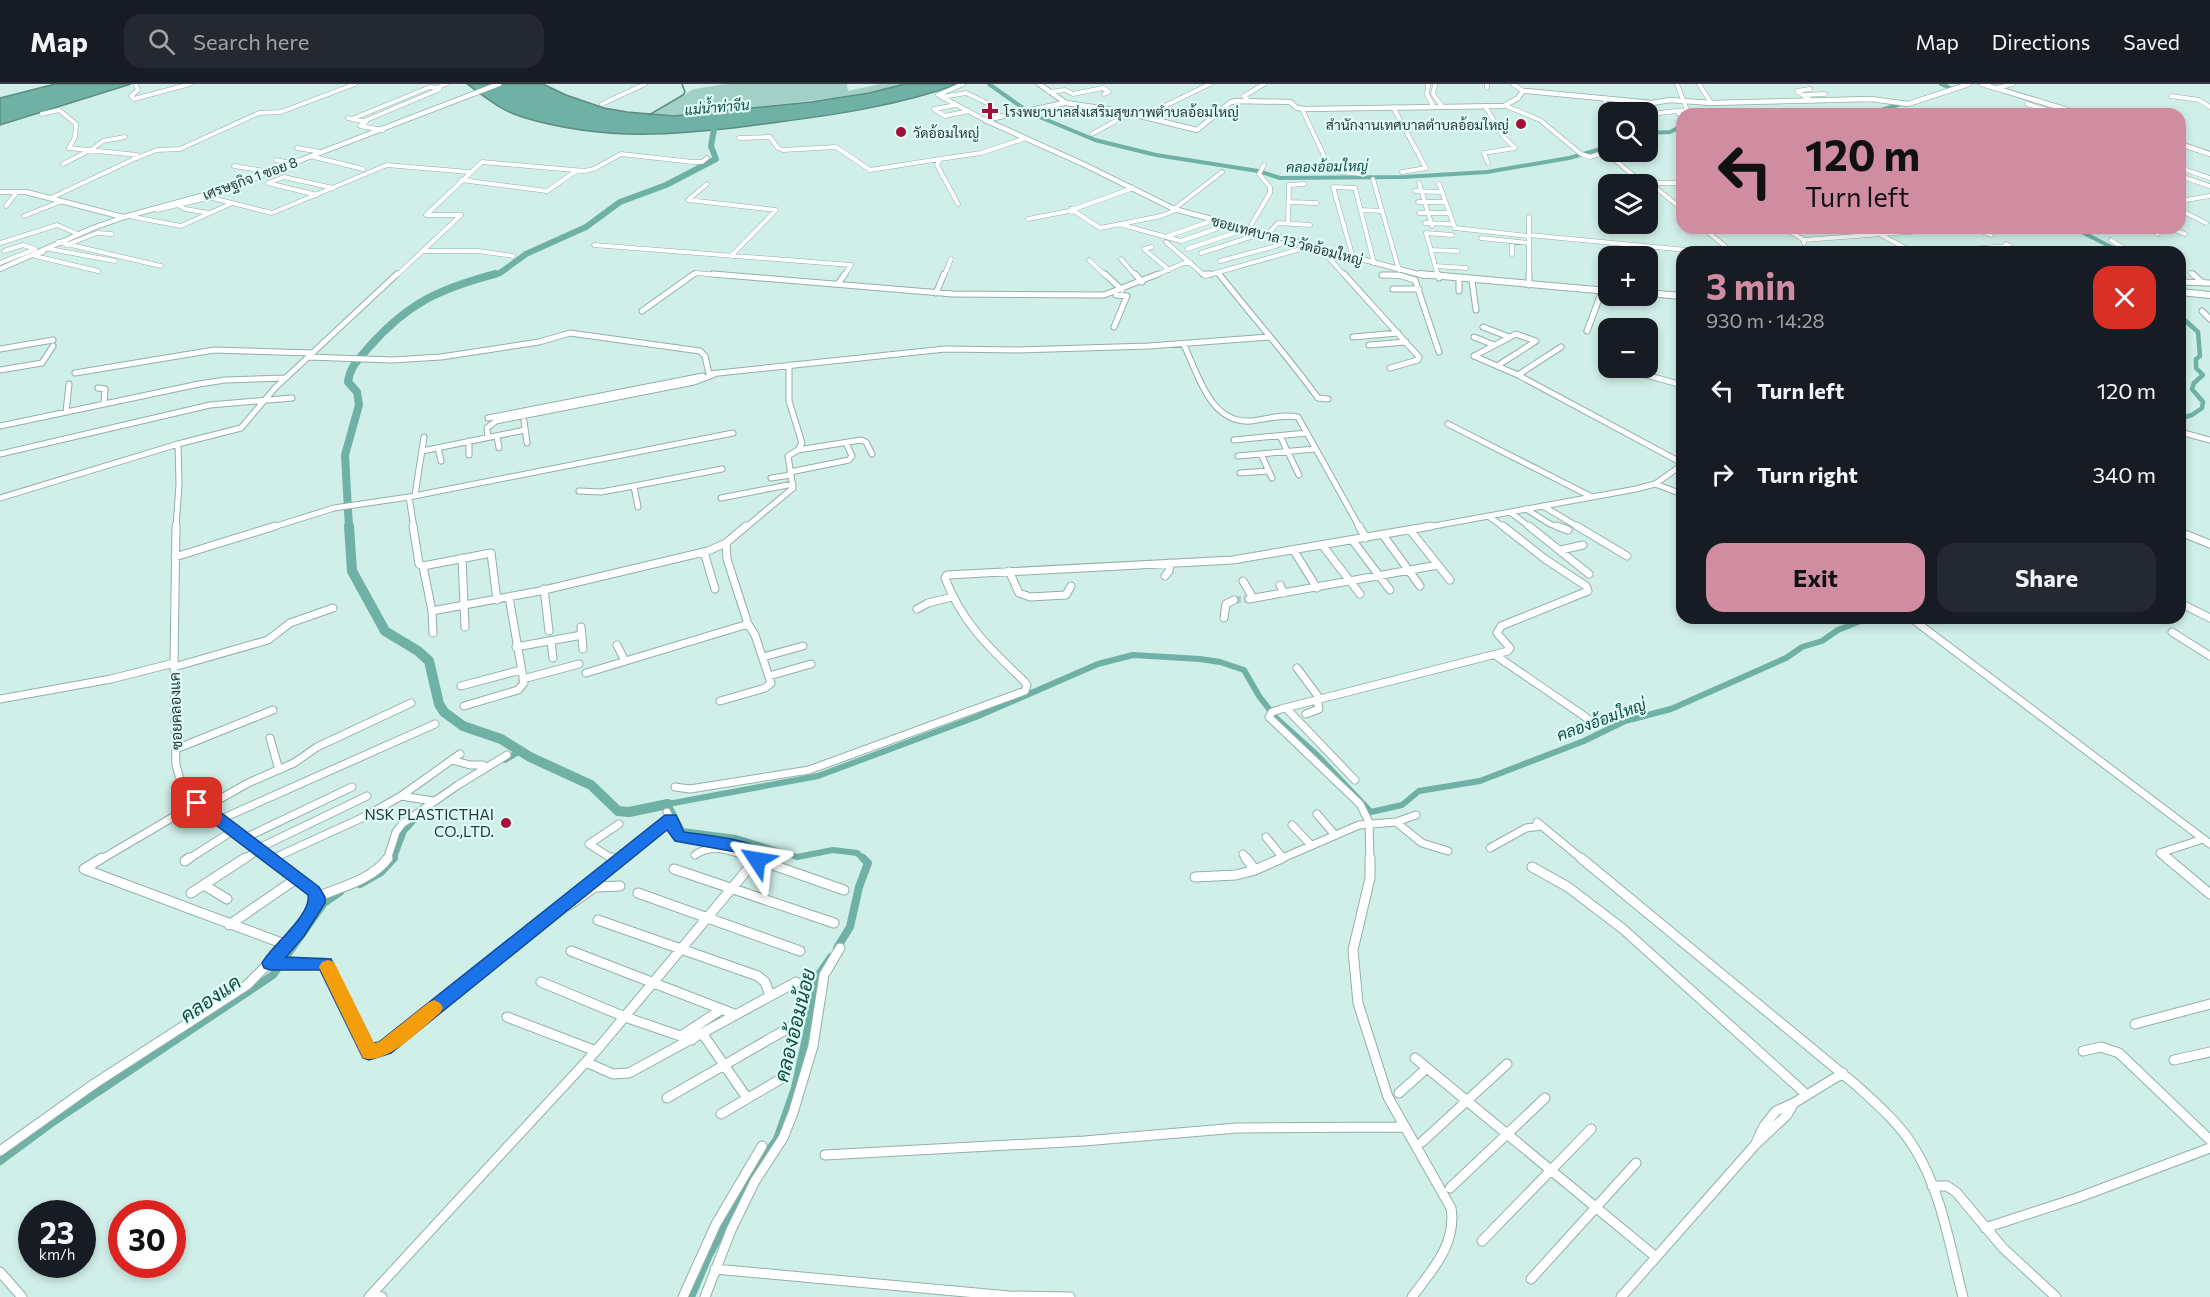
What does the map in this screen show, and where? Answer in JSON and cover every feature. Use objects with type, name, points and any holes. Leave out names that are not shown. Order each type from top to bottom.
[{"type":"street","points":[[136,85],[138,91],[131,96],[134,99],[190,84]]},
{"type":"street","points":[[51,198],[157,150],[180,149],[261,113],[282,112],[355,84]]},
{"type":"street","points":[[436,88],[446,84]]},
{"type":"street","name":"เศรษฐกิจ 1 ซอย 8","points":[[0,269],[37,250],[62,244],[78,234],[124,217],[206,197],[499,84]]},
{"type":"street","points":[[602,104],[645,84]]},
{"type":"street","points":[[963,84],[938,93],[942,98],[985,120],[1064,103],[1130,113],[1199,129],[1231,102],[1249,100],[1293,102],[1297,108],[1302,109],[1506,106],[1540,120],[1583,155],[1590,157],[1598,155]]},
{"type":"street","points":[[1039,84],[1064,103]]},
{"type":"street","points":[[1144,118],[1210,84]]},
{"type":"street","points":[[1249,100],[1244,96],[1264,84]]},
{"type":"street","points":[[1428,84],[1427,94],[1433,106]]},
{"type":"street","points":[[1513,84],[1523,92],[1640,102]]},
{"type":"street","points":[[1677,84],[1686,101],[1687,108]]},
{"type":"street","points":[[1699,84],[1711,103]]},
{"type":"street","points":[[1658,103],[1876,99],[1909,104],[1969,84]]},
{"type":"street","points":[[1995,88],[2013,84]]},
{"type":"street","points":[[1435,85],[1433,94],[1442,106]]},
{"type":"street","points":[[1984,86],[2062,108]]},
{"type":"street","points":[[364,121],[350,119],[430,87],[440,89],[359,125],[383,130]]},
{"type":"street","points":[[1049,92],[1065,90],[1073,94],[1103,88],[1109,92],[1104,94]]},
{"type":"street","points":[[1810,89],[1798,90],[1810,101]]},
{"type":"street","points":[[1792,91],[1810,101]]},
{"type":"street","points":[[1506,106],[1523,92]]},
{"type":"street","points":[[942,98],[966,93],[987,103]]},
{"type":"street","points":[[1804,95],[1826,94]]},
{"type":"street","points":[[2171,96],[2199,100],[2210,107]]},
{"type":"street","points":[[2027,104],[2041,108]]},
{"type":"street","points":[[956,105],[934,109],[945,116],[969,111]]},
{"type":"street","points":[[1485,106],[1503,136],[1515,148],[1485,152],[1488,163]]},
{"type":"street","points":[[1393,107],[1426,168],[1402,172]]},
{"type":"street","points":[[1302,109],[1329,168],[1338,173],[1362,174]]},
{"type":"street","points":[[42,114],[60,110],[76,124],[75,137],[69,148],[135,154],[134,159]]},
{"type":"street","points":[[1658,113],[1676,111]]},
{"type":"street","points":[[1092,134],[1130,113]]},
{"type":"street","name":"ซอยเทศบาล 13 วัดอ้อมใหญ่","points":[[985,120],[1175,209],[1374,263],[1397,272],[1459,280],[1598,290]]},
{"type":"street","points":[[63,164],[102,141],[125,137]]},
{"type":"street","points":[[739,138],[770,137],[778,148],[783,150],[836,147],[870,170],[981,153],[1023,139]]},
{"type":"street","points":[[2186,146],[2210,154]]},
{"type":"street","points":[[105,152],[111,148]]},
{"type":"street","points":[[297,148],[321,152]]},
{"type":"street","points":[[0,498],[178,444],[241,428],[285,378],[424,251],[460,215],[425,215],[469,172],[484,162],[576,171],[592,170],[621,154],[698,162],[707,158]]},
{"type":"street","points":[[310,156],[363,169]]},
{"type":"street","points":[[940,159],[937,165],[958,204]]},
{"type":"street","points":[[276,160],[291,163]]},
{"type":"street","points":[[1618,162],[1632,174]]},
{"type":"street","points":[[230,204],[181,226],[133,217],[206,197],[269,213],[390,165],[469,172]]},
{"type":"street","points":[[1187,249],[1247,230],[1270,193],[1270,187],[1260,171],[1264,165]]},
{"type":"street","points":[[234,166],[271,172]]},
{"type":"street","points":[[2186,170],[2210,178]]},
{"type":"street","points":[[461,180],[548,191],[576,171]]},
{"type":"street","points":[[1071,209],[1097,228],[1165,215],[1192,197],[1198,189],[1222,172]]},
{"type":"street","points":[[260,176],[276,180]]},
{"type":"street","points":[[317,195],[268,184],[284,177],[333,188]]},
{"type":"street","points":[[2186,178],[2210,186]]},
{"type":"street","points":[[1373,179],[1399,283]]},
{"type":"street","points":[[1419,183],[1432,225]]},
{"type":"street","points":[[1658,184],[1676,183]]},
{"type":"street","points":[[707,184],[688,200],[776,210],[731,256]]},
{"type":"street","points":[[1288,223],[1289,185],[1305,184]]},
{"type":"street","points":[[1439,184],[1455,228],[1676,249]]},
{"type":"street","points":[[1028,219],[1071,209],[1133,188]]},
{"type":"street","points":[[1353,258],[1332,188],[1355,188],[1374,263]]},
{"type":"street","points":[[1658,190],[1676,204]]},
{"type":"street","points":[[1415,191],[1442,192]]},
{"type":"street","points":[[6,206],[17,192]]},
{"type":"street","points":[[1,193],[17,192],[51,198],[124,217]]},
{"type":"street","points":[[2186,200],[2210,196]]},
{"type":"street","points":[[24,216],[62,201]]},
{"type":"street","points":[[1288,202],[1317,203]]},
{"type":"street","points":[[1418,202],[1445,202]]},
{"type":"street","points":[[178,205],[185,209],[209,213]]},
{"type":"street","points":[[1362,210],[1381,211]]},
{"type":"street","points":[[1419,213],[1449,213]]},
{"type":"street","points":[[2186,213],[2206,223]]},
{"type":"street","points":[[1529,217],[1529,285]]},
{"type":"street","points":[[1168,236],[1214,220]]},
{"type":"street","points":[[1425,223],[1453,224]]},
{"type":"street","points":[[1119,224],[1182,241],[1230,224]]},
{"type":"street","points":[[1201,253],[1265,234],[1276,224],[1310,225]]},
{"type":"street","points":[[0,243],[57,225],[78,234]]},
{"type":"street","points":[[98,271],[35,256],[62,244],[101,232],[112,234]]},
{"type":"street","points":[[1439,278],[1426,233],[1452,235]]},
{"type":"street","points":[[1710,234],[1725,246]]},
{"type":"street","points":[[1794,234],[1804,240],[1806,245],[1814,244]]},
{"type":"street","points":[[1804,240],[1898,234]]},
{"type":"street","points":[[1882,235],[1902,246]]},
{"type":"street","points":[[1481,238],[1529,243]]},
{"type":"street","points":[[1220,261],[1276,246],[1289,240]]},
{"type":"street","points":[[2111,240],[2120,246]]},
{"type":"street","points":[[1166,242],[1205,276],[1311,246]]},
{"type":"street","points":[[1512,242],[1512,254]]},
{"type":"street","points":[[62,244],[162,266]]},
{"type":"street","points":[[4,251],[23,245],[37,250]]},
{"type":"street","points":[[594,245],[851,265],[838,284]]},
{"type":"street","points":[[1152,247],[1144,249],[1169,270]]},
{"type":"street","points":[[50,249],[115,261]]},
{"type":"street","points":[[1321,249],[1420,359],[1390,368]]},
{"type":"street","points":[[0,263],[37,250]]},
{"type":"street","points":[[1431,250],[1458,251]]},
{"type":"street","points":[[424,251],[478,251],[513,256]]},
{"type":"street","points":[[1121,259],[1142,282]]},
{"type":"street","points":[[936,293],[951,260]]},
{"type":"street","points":[[1089,260],[1122,290]]},
{"type":"street","points":[[1110,294],[1191,263]]},
{"type":"street","points":[[1436,266],[1466,268]]},
{"type":"street","points":[[1382,275],[1397,272],[1415,280],[1439,352]]},
{"type":"street","points":[[642,311],[696,273],[936,293],[1127,296],[1114,327]]},
{"type":"street","points":[[1218,273],[1269,337],[1280,346],[1318,398],[1328,399]]},
{"type":"street","points":[[2191,273],[2203,283]]},
{"type":"street","points":[[1459,280],[1459,291]]},
{"type":"street","points":[[1472,281],[1476,310]]},
{"type":"street","points":[[2186,282],[2210,283]]},
{"type":"street","points":[[1393,289],[1419,289]]},
{"type":"street","points":[[2186,292],[2210,295]]},
{"type":"street","points":[[1658,294],[1676,295]]},
{"type":"street","points":[[1587,331],[1598,306]]},
{"type":"street","points":[[2202,311],[2210,319]]},
{"type":"street","points":[[1483,327],[1509,337]]},
{"type":"street","points":[[75,373],[214,350],[369,359],[441,357],[539,342],[573,333],[700,351],[705,356],[709,375]]},
{"type":"street","points":[[1353,337],[1398,333]]},
{"type":"street","points":[[1497,366],[1536,342],[1519,334],[1474,356],[1497,366],[1518,375],[1676,461]]},
{"type":"street","points":[[488,418],[709,375],[945,348],[1018,350],[1184,345],[1269,337]]},
{"type":"street","points":[[1474,337],[1494,345]]},
{"type":"street","points":[[1369,345],[1406,342]]},
{"type":"street","points":[[0,349],[53,344],[42,363],[0,370]]},
{"type":"street","points":[[1184,345],[1212,404],[1218,410],[1236,421],[1298,417],[1366,538]]},
{"type":"street","points":[[1518,375],[1561,347]]},
{"type":"street","points":[[789,365],[789,401],[801,443],[798,450]]},
{"type":"street","points":[[488,437],[487,428],[496,422],[694,382],[709,375]]},
{"type":"street","points":[[0,426],[212,381],[285,378]]},
{"type":"street","points":[[1657,378],[1676,383]]},
{"type":"street","points":[[66,412],[69,384]]},
{"type":"street","points":[[98,388],[105,389],[104,404]]},
{"type":"street","points":[[241,398],[265,399]]},
{"type":"street","points":[[0,454],[210,405],[292,398]]},
{"type":"street","points":[[524,421],[527,443]]},
{"type":"street","points":[[1449,424],[1592,497]]},
{"type":"street","points":[[422,451],[525,430]]},
{"type":"street","points":[[175,557],[342,506],[412,496],[733,433]]},
{"type":"street","points":[[1234,440],[1307,433]]},
{"type":"street","points":[[2186,434],[2210,440]]},
{"type":"street","points":[[497,436],[499,448]]},
{"type":"street","points":[[1280,436],[1299,475]]},
{"type":"street","points":[[424,437],[412,496],[420,564],[432,611],[433,633]]},
{"type":"street","points":[[432,611],[544,590],[704,552],[726,543],[789,492],[793,484],[788,456],[798,450],[861,440],[866,442],[872,454]]},
{"type":"street","points":[[469,441],[469,455]]},
{"type":"street","name":"ซอยคลองแค","points":[[178,444],[174,665],[179,779],[187,793],[201,805],[314,891],[317,897]]},
{"type":"street","points":[[771,478],[849,460],[852,456],[847,445]]},
{"type":"street","points":[[438,448],[441,461]]},
{"type":"street","points":[[1238,456],[1315,449]]},
{"type":"street","points":[[1261,454],[1272,478]]},
{"type":"street","points":[[675,787],[690,789],[809,770],[1025,691],[1027,685],[1023,680],[965,623],[952,597],[945,578],[947,575],[1233,560],[1353,541],[1655,484],[1676,468]]},
{"type":"street","points":[[579,491],[601,492],[722,469]]},
{"type":"street","points":[[1240,473],[1269,471]]},
{"type":"street","points":[[721,498],[793,484]]},
{"type":"street","points":[[1655,484],[1676,492]]},
{"type":"street","points":[[634,486],[638,507]]},
{"type":"street","points":[[1543,506],[1627,556]]},
{"type":"street","points":[[1527,509],[1550,524],[1568,530]]},
{"type":"street","points":[[1510,512],[1589,574]]},
{"type":"street","points":[[1412,1297],[1446,1245],[1453,1230],[1454,1221],[1451,1208],[1403,1127],[1376,1064],[1355,983],[1353,950],[1371,866],[1369,822],[1360,804],[1271,719],[1270,715],[1280,710],[1495,655],[1510,649],[1497,633],[1501,626],[1589,589],[1488,516]]},
{"type":"street","points":[[1410,530],[1450,580]]},
{"type":"street","points":[[2186,534],[2210,544]]},
{"type":"street","points":[[1383,535],[1420,586]]},
{"type":"street","points":[[1353,541],[1390,590]]},
{"type":"street","points":[[726,543],[727,559],[748,624],[763,657],[770,680]]},
{"type":"street","points":[[1561,550],[1582,545]]},
{"type":"street","points":[[1323,546],[1360,594]]},
{"type":"street","points":[[1294,551],[1317,588]]},
{"type":"street","points":[[704,552],[716,590]]},
{"type":"street","points":[[420,564],[482,553],[493,554],[497,600]]},
{"type":"street","points":[[462,558],[465,627]]},
{"type":"street","points":[[1165,576],[1170,571],[1170,563]]},
{"type":"street","points":[[1243,581],[1251,599],[1438,565]]},
{"type":"street","points":[[1010,572],[1018,593],[1025,597],[1066,595],[1071,586]]},
{"type":"street","points":[[1280,585],[1284,593]]},
{"type":"street","points":[[544,590],[549,631]]},
{"type":"street","points":[[464,706],[518,690],[524,684],[509,597]]},
{"type":"street","points":[[917,609],[928,603],[952,597]]},
{"type":"street","points":[[1224,618],[1226,604],[1234,600]]},
{"type":"street","points":[[2186,606],[2210,618]]},
{"type":"street","points":[[0,699],[111,679],[268,640],[290,623],[333,608]]},
{"type":"street","points":[[586,673],[748,624]]},
{"type":"street","points":[[1919,624],[2207,842]]},
{"type":"street","points":[[516,647],[581,631],[583,649]]},
{"type":"street","points":[[2172,632],[2210,656]]},
{"type":"street","points":[[551,640],[553,658]]},
{"type":"street","points":[[617,645],[625,661]]},
{"type":"street","points":[[763,657],[803,646]]},
{"type":"street","points":[[1495,655],[1587,717]]},
{"type":"street","points":[[523,679],[579,664]]},
{"type":"street","points":[[720,701],[765,688],[770,680],[811,664]]},
{"type":"street","points":[[1297,668],[1318,700],[1320,709],[1306,714]]},
{"type":"street","points":[[461,686],[520,670]]},
{"type":"street","points":[[288,945],[229,925],[84,869],[201,805],[294,763],[317,747],[411,703]]},
{"type":"street","points":[[177,749],[273,710]]},
{"type":"street","points":[[1280,710],[1355,780]]},
{"type":"street","points":[[219,820],[435,724]]},
{"type":"street","points":[[270,738],[279,770]]},
{"type":"street","points":[[272,859],[366,816],[401,796],[460,754]]},
{"type":"street","points":[[0,1151],[94,1084],[235,994],[277,964],[317,903],[317,897],[377,870],[390,856],[397,828],[433,801],[507,755]]},
{"type":"street","points":[[452,760],[470,765],[483,765]]},
{"type":"street","points":[[245,838],[352,787]]},
{"type":"street","points":[[191,893],[259,849],[367,796]]},
{"type":"street","points":[[401,796],[433,801]]},
{"type":"street","points":[[1317,814],[1335,835]]},
{"type":"street","points":[[1195,877],[1236,875],[1255,870],[1369,822],[1396,822],[1416,815]]},
{"type":"street","points":[[277,964],[325,963],[366,1050],[373,1053],[385,1047],[669,816],[676,834],[680,837],[751,849],[758,854],[757,860],[596,1051],[374,1296]]},
{"type":"street","points":[[1396,822],[1422,843],[1448,851]]},
{"type":"street","points":[[616,861],[589,844],[619,824]]},
{"type":"street","points":[[1490,849],[1526,828],[1540,824],[1843,1073],[1876,1103],[1914,1147],[1932,1186],[1963,1297]]},
{"type":"street","points":[[1292,825],[1311,845]]},
{"type":"street","points":[[185,861],[234,830]]},
{"type":"street","points":[[1266,837],[1283,858]]},
{"type":"street","points":[[2207,842],[2160,853],[2210,894]]},
{"type":"street","points":[[695,855],[705,848],[723,848],[844,890]]},
{"type":"street","points":[[1243,854],[1255,870]]},
{"type":"street","points":[[1532,867],[1553,877],[1582,897],[1647,949],[1807,1095]]},
{"type":"street","points":[[674,869],[834,923]]},
{"type":"street","points":[[229,925],[296,879]]},
{"type":"street","points":[[204,885],[227,899]]},
{"type":"street","points":[[559,907],[569,905],[595,887],[620,886]]},
{"type":"street","points":[[638,893],[800,951]]},
{"type":"street","points":[[598,920],[680,951],[758,976],[765,982],[770,995]]},
{"type":"street","points":[[705,1297],[740,1210],[755,1181],[783,1138],[793,1113],[813,1046],[824,975],[840,948]]},
{"type":"street","points":[[571,951],[734,1014]]},
{"type":"street","points":[[541,982],[625,1017],[692,1040]]},
{"type":"street","points":[[586,1062],[621,1075],[692,1040],[734,1014],[796,982]]},
{"type":"street","points":[[2135,1024],[2210,1004]]},
{"type":"street","points":[[681,1036],[722,1009]]},
{"type":"street","points":[[507,1017],[596,1051]]},
{"type":"street","points":[[667,1098],[792,1026]]},
{"type":"street","points":[[702,1033],[747,1098]]},
{"type":"street","points":[[2083,1051],[2098,1046],[2111,1048],[2120,1053],[2210,1140]]},
{"type":"street","points":[[2174,1060],[2210,1052]]},
{"type":"street","points":[[1415,1058],[1656,1257]]},
{"type":"street","points":[[1422,1142],[1507,1064]]},
{"type":"street","points":[[1399,1093],[1427,1068]]},
{"type":"street","points":[[1621,1297],[1755,1145],[1787,1115],[1794,1103],[1843,1073]]},
{"type":"street","points":[[721,1113],[783,1077]]},
{"type":"street","points":[[1450,1188],[1545,1098]]},
{"type":"street","points":[[825,1155],[1084,1141],[1257,1127],[1403,1127]]},
{"type":"street","points":[[1482,1241],[1591,1129]]},
{"type":"street","points":[[683,1297],[716,1224],[762,1146]]},
{"type":"street","points":[[1985,1228],[2077,1198],[2136,1173],[2210,1148]]},
{"type":"street","points":[[1532,1279],[1636,1163]]},
{"type":"street","points":[[1932,1186],[1947,1186],[1956,1192],[1985,1228],[2018,1263],[2056,1297]]},
{"type":"street","points":[[715,1269],[1009,1296],[1070,1297]]},
{"type":"street","points":[[0,1272],[22,1297]]},
{"type":"shaded area","points":[[55,84],[131,84],[0,125],[0,98]]},
{"type":"shaded area","points":[[467,84],[543,84],[566,95],[604,108],[674,116],[811,102],[869,93],[905,84],[958,84],[892,103],[802,119],[682,133],[619,134],[587,131],[522,117],[500,107]]},
{"type":"shaded area","points":[[725,84],[847,84],[848,91],[880,84],[905,84],[855,95],[712,114],[651,115],[694,89]]},
{"type":"waterway","name":"แม่น้ำท่าจีน","points":[[649,115],[683,95],[685,92],[682,84]]},
{"type":"waterway","name":"คลองอ้อมใหญ่","points":[[989,84],[1030,113],[1095,140],[1156,155],[1258,171],[1280,178],[1404,177],[1487,172],[1569,158],[1598,150]]},
{"type":"waterway","points":[[1941,84],[1950,88]]},
{"type":"waterway","points":[[1888,108],[1901,104]]},
{"type":"waterway","points":[[489,276],[500,273],[526,254],[586,227],[620,202],[666,185],[716,159],[711,146],[715,124]]},
{"type":"waterway","name":"คลองอ้อมใหญ่","points":[[1658,133],[1676,129]]},
{"type":"waterway","name":"คลองอ้อมใหญ่","points":[[2086,234],[2109,246]]},
{"type":"waterway","points":[[349,528],[345,455],[359,405],[357,392],[348,382],[353,367],[383,332],[411,309],[441,292],[495,274]]},
{"type":"waterway","name":"คลองอ้อมใหญ่","points":[[2186,321],[2198,332],[2200,356],[2196,359],[2196,368],[2203,375],[2194,383],[2192,389],[2203,402],[2202,408],[2186,417]]},
{"type":"waterway","points":[[349,526],[352,571],[385,631],[418,651],[429,661],[439,704],[444,712],[463,726],[501,739],[530,757],[591,785],[618,811],[629,812],[668,804]]},
{"type":"waterway","points":[[865,860],[857,853],[833,850],[797,857],[736,838],[682,831],[668,804],[818,776],[976,717],[1098,664],[1133,655],[1200,659],[1220,662],[1244,670],[1259,696],[1276,718],[1317,755],[1371,812],[1402,805],[1419,791],[1480,781],[1584,741],[1625,721],[1671,709],[1786,658],[1802,647],[1822,641],[1838,630],[1853,624]]},
{"type":"waterway","name":"คลองแค","points":[[505,760],[520,751]]},
{"type":"waterway","name":"คลองแค","points":[[394,858],[404,831],[416,818]]},
{"type":"waterway","name":"คลองแค","points":[[360,884],[381,872],[394,858]]},
{"type":"waterway","name":"คลองอ้อมน้อย","points":[[837,948],[850,927],[859,887],[868,863],[865,860]]},
{"type":"waterway","name":"คลองแค","points":[[0,1161],[53,1122],[273,975],[324,903],[340,892]]},
{"type":"waterway","name":"คลองอ้อมน้อย","points":[[691,1297],[709,1255],[754,1171],[777,1139],[795,1088],[820,973],[831,957]]},
{"type":"tunnel","points":[[1234,600],[1249,599]]},
{"type":"slow traffic","points":[[328,967],[366,1050],[369,1052],[373,1053],[385,1047],[434,1008]]},
{"type":"place","name":"โรงพยาบาลส่งเสริมสุขภาพตำบลอ้อมใหญ่","points":[[990,111]]},
{"type":"place","name":"สำนักงานเทศบาลตำบลอ้อมใหญ่","points":[[1521,124]]},
{"type":"place","name":"วัดอ้อมใหญ่","points":[[901,132]]},
{"type":"place","name":"NSK PLASTICTHAI CO.,LTD.","points":[[506,823]]},
{"type":"route","points":[[197,803],[314,891],[317,903],[288,945],[270,963],[325,963],[366,1050],[373,1053],[385,1047],[670,819],[676,834],[680,837],[751,849],[758,854],[757,860]]}]
